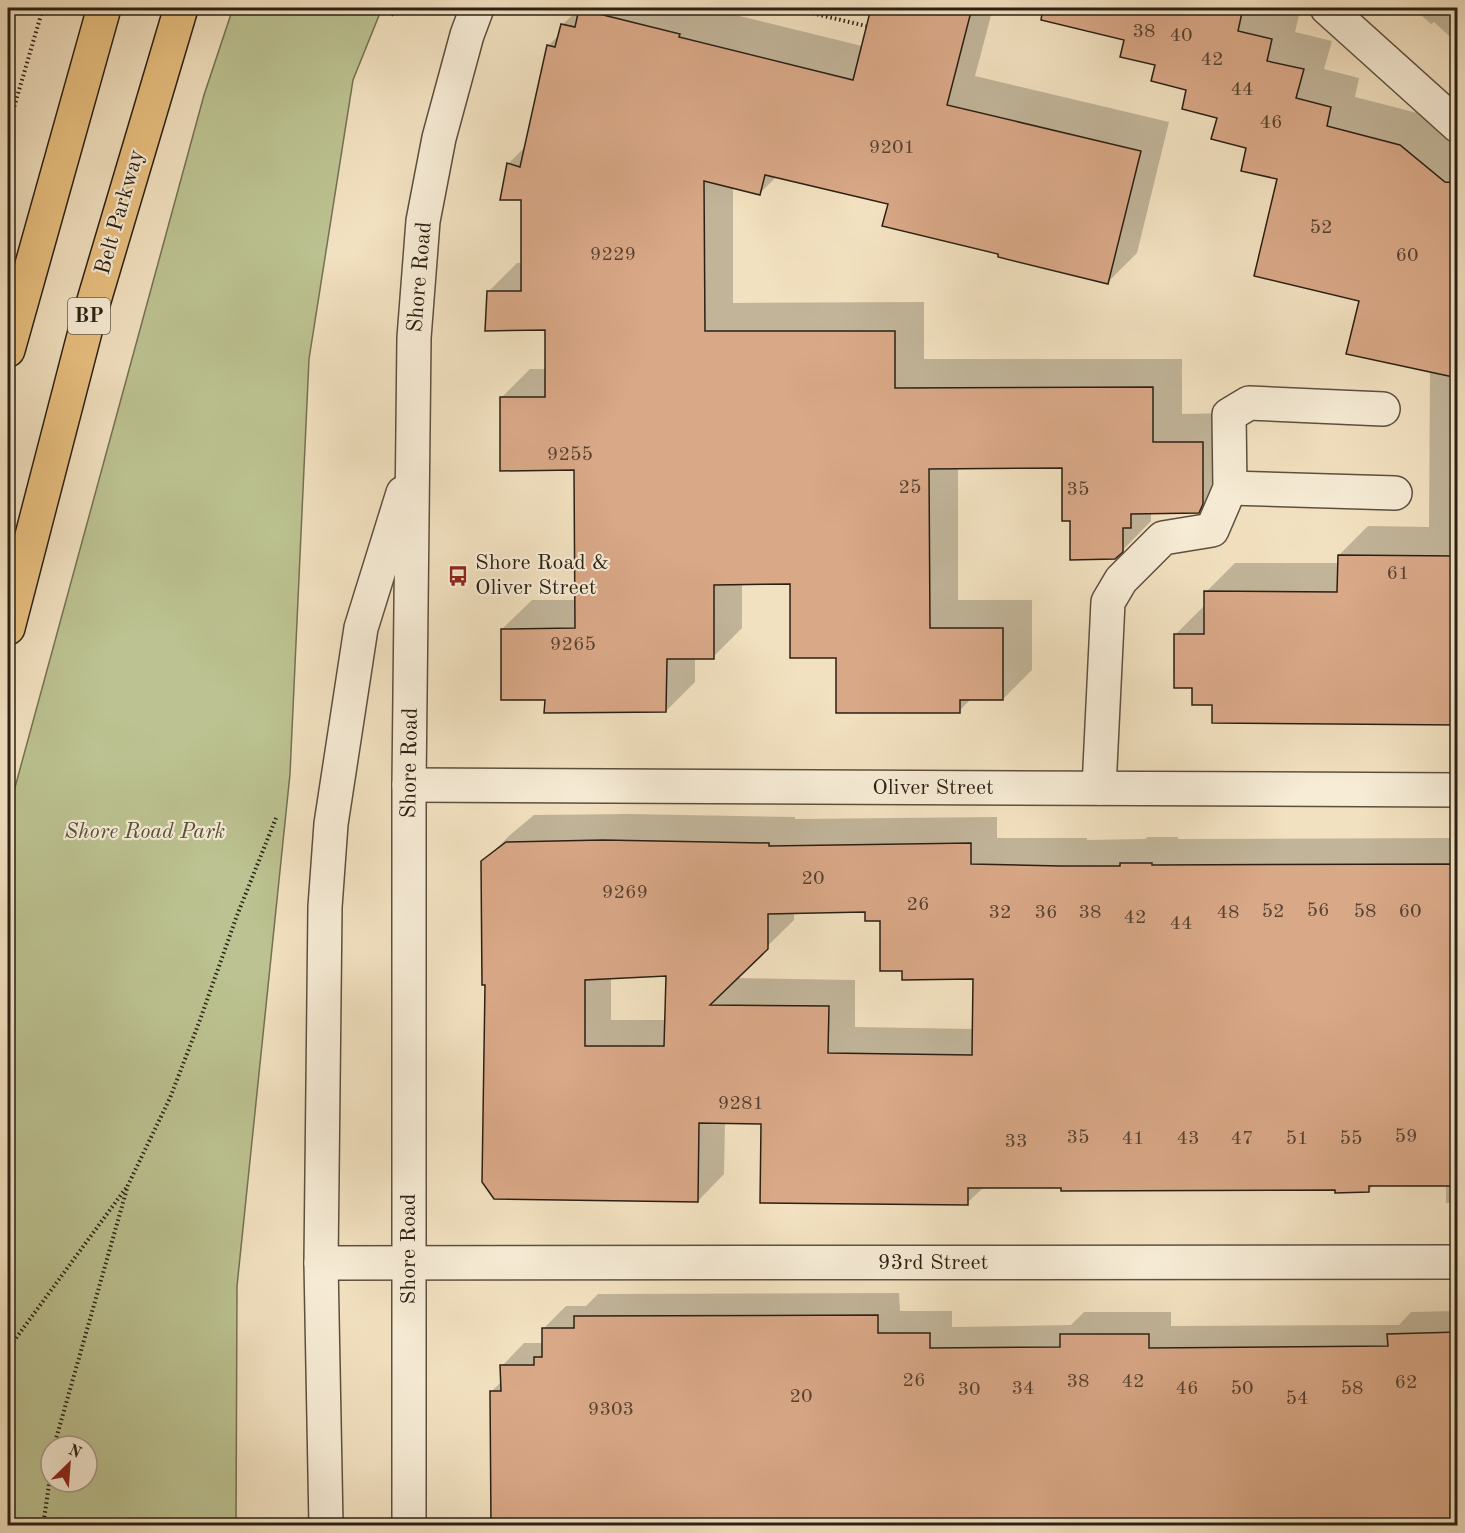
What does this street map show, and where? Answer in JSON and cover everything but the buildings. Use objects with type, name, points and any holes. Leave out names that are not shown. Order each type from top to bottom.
[{"type":"highway","points":[[8,350],[104,8]]},
{"type":"highway","name":"Belt Parkway","points":[[8,628],[87,324],[181,8]]},
{"type":"street","name":"Shore Road","points":[[409,1526],[409,785],[414,338],[423,221],[439,138],[467,35],[477,8]]},
{"type":"street","points":[[1327,8],[1458,126]]},
{"type":"street","points":[[1098,788],[1108,602],[1121,580],[1163,538],[1212,530],[1230,488],[1229,415],[1249,403],[1383,409]]},
{"type":"street","points":[[326,1526],[321,1263],[325,907],[331,824],[361,628],[413,459]]},
{"type":"street","points":[[1230,488],[1395,493]]},
{"type":"street","name":"Oliver Street","points":[[409,785],[1458,790]]},
{"type":"street","name":"93rd Street","points":[[321,1263],[1458,1262]]},
{"type":"path","points":[[8,128],[43,8]]},
{"type":"path","points":[[386,8],[396,17]]},
{"type":"path","points":[[791,8],[866,26]]},
{"type":"path","points":[[57,1434],[128,1185],[170,1098],[236,918],[276,819]]},
{"type":"path","points":[[8,1349],[128,1185]]},
{"type":"path","points":[[43,1526],[48,1494]]},
{"type":"green space","name":"Shore Road Park","points":[[233,8],[382,8],[353,80],[309,359],[290,774],[237,1286],[236,1525],[8,1525],[8,813],[204,95]]},
{"type":"place","name":"Shore Road & Oliver Street","points":[[458,576]]}]
